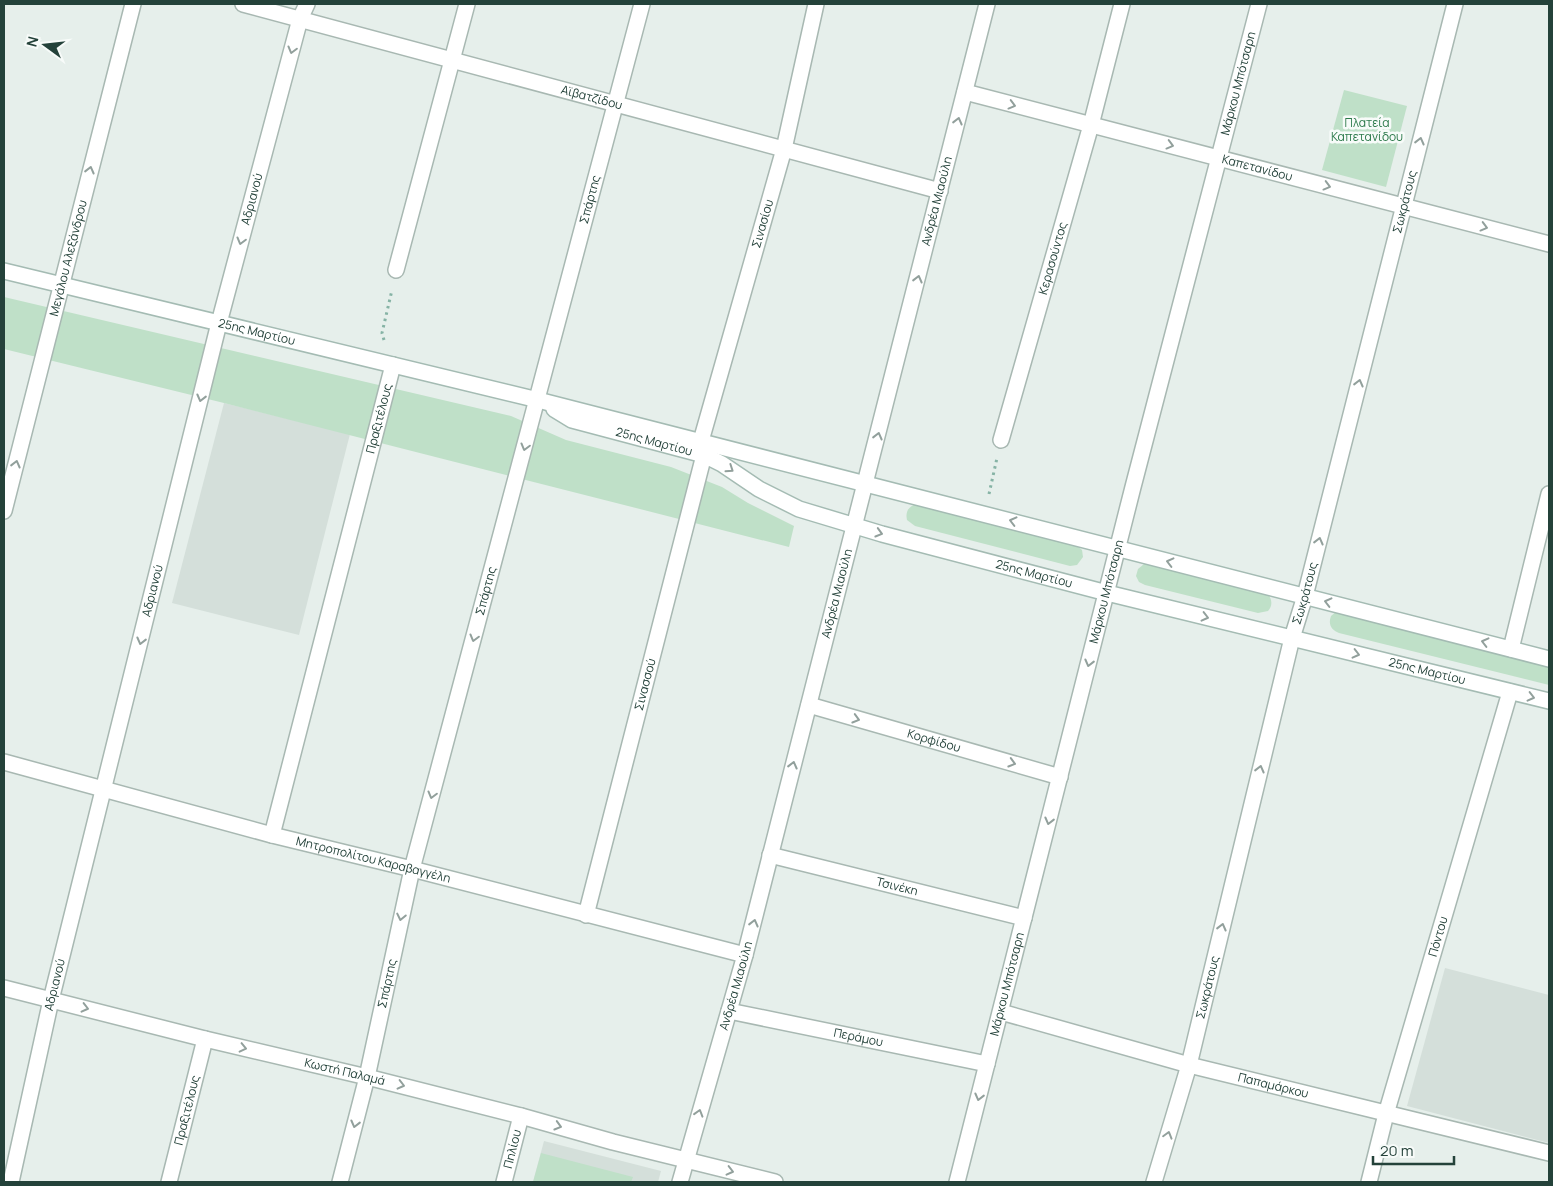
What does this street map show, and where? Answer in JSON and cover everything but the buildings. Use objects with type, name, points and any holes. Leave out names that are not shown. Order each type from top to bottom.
[{"type":"street","name":"Μεγάλου Αλεξάνδρου","points":[[4,511],[133,4]]},
{"type":"street","name":"Αϊβατζίδου","points":[[243,4],[940,191]]},
{"type":"street","name":"Αδριανού","points":[[10,1182],[51,1000],[220,323],[300,19],[307,4]]},
{"type":"street","points":[[396,270],[467,4]]},
{"type":"street","name":"Σπάρτης","points":[[340,1182],[367,1077],[412,869],[642,4]]},
{"type":"street","name":"Σινασίου","points":[[702,448],[784,149],[816,4]]},
{"type":"street","name":"Ανδρέα Μιαούλη","points":[[680,1182],[745,955],[988,4]]},
{"type":"street","name":"Κερασούντος","points":[[1001,440],[1091,125],[1122,4]]},
{"type":"street","name":"Μάρκου Μπότσαρη","points":[[958,1182],[1133,487],[1259,4]]},
{"type":"street","name":"Σωκράτους","points":[[1154,1182],[1189,1065],[1292,638],[1305,596],[1455,4]]},
{"type":"street","name":"Καπετανίδου","points":[[965,92],[1549,244]]},
{"type":"street","name":"25ης Μαρτίου","points":[[4,272],[538,400],[572,420],[866,484],[1549,659]]},
{"type":"street","name":"Πραξιτέλους","points":[[272,835],[393,365]]},
{"type":"street","name":"25ης Μαρτίου","points":[[702,448],[759,489],[799,509],[855,526],[1107,593],[1549,701]]},
{"type":"street","name":"Σινασσού","points":[[586,915],[702,448]]},
{"type":"street","points":[[1511,649],[1549,494]]},
{"type":"street","name":"Πόντου","points":[[1369,1182],[1386,1114],[1510,692]]},
{"type":"street","name":"Κορφίδου","points":[[809,705],[1060,777]]},
{"type":"street","name":"Μητροπολίτου Καραβαγγέλη","points":[[4,762],[272,835],[745,955]]},
{"type":"street","name":"Τσινέκη","points":[[770,855],[1024,918]]},
{"type":"street","name":"Κωστή Παλαμά","points":[[4,988],[205,1039],[367,1077],[521,1116],[613,1142],[775,1182]]},
{"type":"street","name":"Περάμου","points":[[730,1011],[988,1064]]},
{"type":"street","name":"Παπαμάρκου","points":[[1000,1012],[1189,1065],[1549,1153]]},
{"type":"street","name":"Πραξιτέλους","points":[[169,1182],[205,1039]]},
{"type":"street","name":"Πηλίου","points":[[504,1182],[521,1116]]},
{"type":"path","points":[[393,365],[382,333],[396,270]]},
{"type":"path","points":[[984,514],[1001,440]]},
{"type":"shaded area","points":[[224,403],[350,434],[299,635],[172,603]]},
{"type":"shaded area","points":[[1445,968],[1549,995],[1549,1143],[1407,1106]]},
{"type":"shaded area","points":[[544,1141],[661,1171],[658,1182],[533,1182]]},
{"type":"green space","name":"Πλατεία Καπετανίδου","points":[[1344,90],[1407,106],[1386,187],[1322,170]]},
{"type":"green space","points":[[4,297],[511,416],[566,440],[671,467],[722,487],[748,503],[794,526],[789,547],[4,349]]},
{"type":"green space","points":[[917,504],[1076,545],[1082,550],[1083,557],[1077,565],[1070,566],[915,526],[907,520],[907,512],[912,506]]},
{"type":"green space","points":[[1144,564],[1268,594],[1271,600],[1271,607],[1268,611],[1258,613],[1145,585],[1139,582],[1136,576],[1138,569]]},
{"type":"green space","points":[[1337,611],[1549,663],[1549,685],[1336,632],[1330,622],[1331,616]]},
{"type":"green space","points":[[541,1153],[633,1177],[631,1182],[533,1182]]}]
